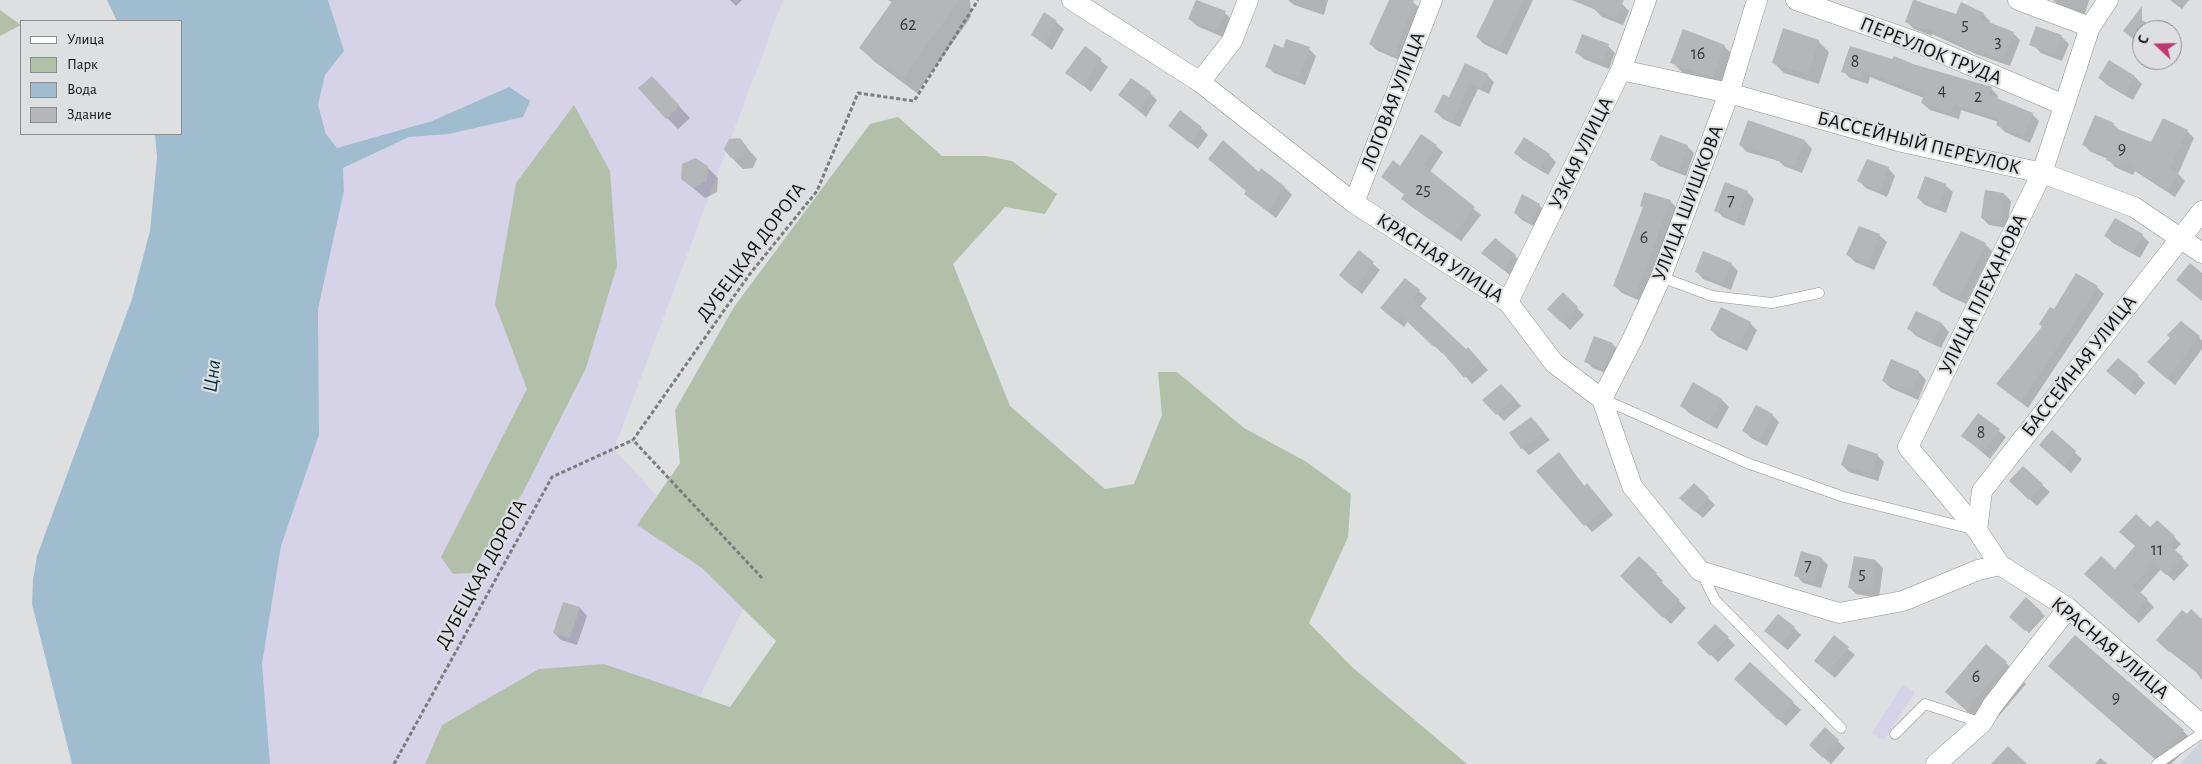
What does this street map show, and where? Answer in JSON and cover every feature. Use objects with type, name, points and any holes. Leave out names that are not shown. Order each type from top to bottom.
[{"type":"street","name":"КРАСНАЯ УЛИЦА","points":[[1072,0],[1200,82],[1354,203],[1508,302],[1554,362],[1602,399]]},
{"type":"street","points":[[1200,82],[1232,41],[1248,0]]},
{"type":"street","name":"ЛОГОВАЯ УЛИЦА","points":[[1354,203],[1432,0]]},
{"type":"street","name":"УЗКАЯ УЛИЦА","points":[[1508,302],[1621,70],[1646,0]]},
{"type":"street","name":"УЛИЦА ШИШКОВА","points":[[1602,399],[1661,277],[1729,94],[1757,0]]},
{"type":"street","name":"ПЕРЕУЛОК ТРУДА","points":[[1796,0],[1916,42],[2064,105]]},
{"type":"street","points":[[2018,0],[2090,27]]},
{"type":"street","name":"УЛИЦА ПЛЕХАНОВА","points":[[2000,566],[1976,530],[1908,447],[2042,174],[2090,27],[2108,0]]},
{"type":"street","name":"БАССЕЙНЫЙ ПЕРЕУЛОК","points":[[1621,70],[1729,94],[1898,141],[2042,174],[2134,207],[2202,253]]},
{"type":"street","name":"БАССЕЙНАЯ УЛИЦА","points":[[1976,530],[1982,491],[2202,211]]},
{"type":"street","points":[[1602,399],[1632,486],[1700,571],[1839,613],[1903,601],[1978,570],[2000,566]]},
{"type":"street","name":"КРАСНАЯ УЛИЦА","points":[[2000,566],[2068,608],[2202,725]]},
{"type":"street","points":[[1936,764],[1982,723],[1992,706],[2068,608]]},
{"type":"lane","points":[[1661,277],[1712,296],[1772,303],[1819,293]]},
{"type":"lane","points":[[1602,399],[1747,463],[1844,497],[1976,530]]},
{"type":"lane","points":[[1700,571],[1715,600],[1841,728]]},
{"type":"lane","points":[[1895,734],[1925,704],[1982,723]]},
{"type":"lane","points":[[2157,764],[2202,733]]},
{"type":"path","name":"ДУБЕЦКАЯ ДОРОГА","points":[[394,764],[552,477],[633,440],[749,275],[817,191],[858,92],[914,101],[978,0]]},
{"type":"path","points":[[633,440],[762,578]]},
{"type":"shaded area","points":[[328,0],[783,0],[614,449],[749,597],[666,764],[270,764],[262,664],[281,546],[319,435],[318,309],[344,191],[343,168],[409,137],[449,134],[523,117],[509,87],[432,121],[337,148],[326,134],[318,105],[325,75],[344,51]]},
{"type":"shaded area","points":[[1903,684],[1915,692],[1884,740],[1872,733]]},
{"type":"shaded area","points":[[2202,741],[2202,764],[2180,764]]},
{"type":"green space","points":[[0,10],[20,26],[0,36]]},
{"type":"green space","points":[[574,105],[610,171],[617,266],[586,368],[522,494],[471,573],[453,574],[441,557],[527,389],[495,304],[516,183]]},
{"type":"green space","points":[[898,117],[942,156],[986,156],[1012,161],[1057,194],[1045,214],[1005,207],[953,264],[1010,406],[1105,489],[1134,484],[1162,415],[1158,372],[1177,372],[1244,428],[1305,461],[1351,494],[1348,537],[1309,623],[1352,667],[1467,764],[425,764],[442,725],[539,669],[604,664],[730,707],[776,641],[702,568],[637,525],[680,463],[675,410],[734,307],[870,124]]},
{"type":"water","name":"Цна","points":[[107,0],[328,0],[344,51],[325,75],[318,105],[326,134],[337,148],[432,121],[509,87],[530,101],[523,117],[449,134],[409,137],[343,168],[344,191],[318,309],[319,435],[281,546],[262,664],[270,764],[72,764],[32,604],[37,556],[132,299],[150,231],[157,157],[155,135],[182,135],[182,20],[117,20]]},
{"type":"building","points":[[893,0],[959,0],[902,79],[859,48]]},
{"type":"building","points":[[1196,0],[1226,11],[1217,31],[1188,19]]},
{"type":"building","points":[[1389,0],[1414,0],[1395,55],[1369,44]]},
{"type":"building","points":[[1494,0],[1523,0],[1500,48],[1476,37]]},
{"type":"building","points":[[1571,0],[1624,0],[1616,18]]},
{"type":"building","points":[[1913,0],[1956,14],[1961,2],[1984,13],[1981,19],[2014,32],[2003,60],[1968,48],[1925,28],[1924,30],[1905,22]]},
{"type":"building","points":[[2142,6],[2142,20],[2132,20],[2132,38],[2123,31]]},
{"type":"building","points":[[1044,12],[1057,21],[1044,43],[1031,35]]},
{"type":"building","points":[[2036,26],[2062,35],[2055,55],[2029,45]]},
{"type":"building","points":[[1783,28],[1819,40],[1808,74],[1772,63]]},
{"type":"building","points":[[1683,29],[1725,45],[1713,77],[1670,63]]},
{"type":"building","points":[[1582,34],[1609,44],[1602,63],[1575,53]]},
{"type":"building","points":[[1286,39],[1310,47],[1298,79],[1265,67],[1274,44],[1283,48]]},
{"type":"building","points":[[1085,46],[1102,59],[1083,86],[1065,73]]},
{"type":"building","points":[[1850,46],[1892,59],[1894,56],[1913,64],[1992,87],[1989,95],[2033,113],[2023,136],[1996,125],[1999,118],[1954,104],[1951,113],[1921,103],[1924,94],[1863,71],[1861,78],[1841,72]]},
{"type":"building","points":[[2109,60],[2135,76],[2125,94],[2098,78]]},
{"type":"building","points":[[1465,63],[1488,74],[1481,88],[1470,83],[1453,121],[1434,112],[1443,94],[1449,97]]},
{"type":"building","points":[[652,76],[680,106],[666,119],[638,88]]},
{"type":"building","points":[[1131,78],[1151,92],[1138,110],[1118,95]]},
{"type":"building","points":[[1180,110],[1202,127],[1190,143],[1168,126]]},
{"type":"building","points":[[2095,115],[2114,123],[2112,127],[2151,142],[2163,118],[2188,130],[2170,168],[2179,173],[2168,191],[2128,165],[2126,169],[2106,160],[2108,156],[2082,145]]},
{"type":"building","points":[[1748,120],[1805,140],[1795,166],[1775,160],[1776,156],[1739,145]]},
{"type":"building","points":[[1421,134],[1437,145],[1423,165],[1475,207],[1453,235],[1401,199],[1404,194],[1381,177],[1393,160],[1400,166]]},
{"type":"building","points":[[1660,135],[1688,145],[1679,170],[1650,160]]},
{"type":"building","points":[[1524,137],[1550,154],[1540,169],[1514,153]]},
{"type":"building","points":[[740,138],[747,147],[742,157],[731,158],[724,149],[729,139]]},
{"type":"building","points":[[1223,140],[1259,172],[1261,168],[1285,187],[1268,212],[1244,194],[1246,191],[1208,159]]},
{"type":"building","points":[[695,158],[708,166],[707,181],[693,188],[681,179],[682,164]]},
{"type":"building","points":[[1867,159],[1889,167],[1880,191],[1857,181]]},
{"type":"building","points":[[1925,176],[1946,184],[1939,206],[1917,198]]},
{"type":"building","points":[[1725,182],[1748,191],[1737,220],[1714,211]]},
{"type":"building","points":[[1985,190],[2004,193],[2000,221],[1981,218]]},
{"type":"building","points":[[1644,192],[1671,200],[1635,296],[1613,286],[1643,207],[1640,206]]},
{"type":"building","points":[[1522,194],[1540,204],[1531,223],[1514,213]]},
{"type":"building","points":[[2115,218],[2143,234],[2132,252],[2104,236]]},
{"type":"building","points":[[1859,226],[1880,234],[1867,264],[1846,255]]},
{"type":"building","points":[[1961,231],[1986,243],[1959,297],[1932,285]]},
{"type":"building","points":[[1495,238],[1516,255],[1503,270],[1481,253]]},
{"type":"building","points":[[1359,250],[1374,262],[1354,288],[1339,275]]},
{"type":"building","points":[[1703,251],[1732,263],[1723,283],[1695,272]]},
{"type":"building","points":[[2190,263],[2202,273],[2202,301],[2176,280]]},
{"type":"building","points":[[2076,273],[2098,286],[2020,402],[1996,384],[2042,327],[2039,324],[2050,307],[2054,309]]},
{"type":"building","points":[[1405,278],[1420,290],[1413,299],[1466,349],[1468,347],[1481,362],[1464,378],[1436,345],[1434,347],[1400,315],[1396,321],[1380,308]]},
{"type":"building","points":[[1563,292],[1578,307],[1562,323],[1547,309]]},
{"type":"building","points":[[1721,307],[1751,322],[1740,344],[1710,330]]},
{"type":"building","points":[[1916,311],[1942,323],[1933,342],[1907,329]]},
{"type":"building","points":[[2181,321],[2200,336],[2167,379],[2147,362],[2170,338],[2167,335]]},
{"type":"building","points":[[1594,336],[1613,343],[1603,369],[1584,362]]},
{"type":"building","points":[[2118,358],[2139,375],[2128,389],[2106,371]]},
{"type":"building","points":[[1891,359],[1919,371],[1910,393],[1882,381]]},
{"type":"building","points":[[1693,382],[1722,399],[1710,423],[1680,406]]},
{"type":"building","points":[[1501,384],[1514,398],[1496,415],[1482,400]]},
{"type":"building","points":[[1756,405],[1773,414],[1760,440],[1742,431]]},
{"type":"building","points":[[1978,413],[2000,429],[1983,452],[1961,436]]},
{"type":"building","points":[[1531,417],[1544,432],[1521,449],[1509,433]]},
{"type":"building","points":[[2052,430],[2076,451],[2064,467],[2039,445]]},
{"type":"building","points":[[1848,444],[1878,454],[1870,474],[1841,465]]},
{"type":"building","points":[[1559,452],[1584,486],[1587,483],[1607,508],[1584,526],[1536,471]]},
{"type":"building","points":[[2023,466],[2043,484],[2029,500],[2009,481]]},
{"type":"building","points":[[1694,483],[1709,497],[1695,512],[1679,498]]},
{"type":"building","points":[[2136,514],[2150,527],[2157,520],[2175,536],[2168,544],[2183,557],[2166,575],[2153,563],[2133,586],[2148,599],[2132,617],[2084,574],[2101,556],[2115,569],[2135,546],[2119,532]]},
{"type":"building","points":[[1801,551],[1821,557],[1814,582],[1794,576]]},
{"type":"building","points":[[1639,556],[1657,573],[1655,576],[1680,600],[1663,618],[1620,576]]},
{"type":"building","points":[[1854,556],[1876,560],[1872,592],[1848,588]]},
{"type":"building","points":[[2026,597],[2042,612],[2025,631],[2009,617]]},
{"type":"building","points":[[563,602],[580,607],[570,638],[553,633]]},
{"type":"building","points":[[2191,609],[2202,619],[2202,677],[2171,650],[2169,652],[2156,640],[2182,610],[2187,614]]},
{"type":"building","points":[[1778,614],[1795,627],[1781,644],[1764,631]]},
{"type":"building","points":[[1715,624],[1729,637],[1710,656],[1697,643]]},
{"type":"building","points":[[1834,635],[1849,647],[1828,672],[1814,661]]},
{"type":"building","points":[[2075,635],[2184,730],[2168,748],[2154,758],[2048,666]]},
{"type":"building","points":[[1986,644],[2007,662],[1966,710],[1945,692]]},
{"type":"building","points":[[1750,662],[1794,702],[1778,720],[1734,679]]},
{"type":"building","points":[[1825,727],[1839,740],[1823,758],[1809,745]]},
{"type":"building","points":[[2008,746],[2027,764],[1991,764]]}]
